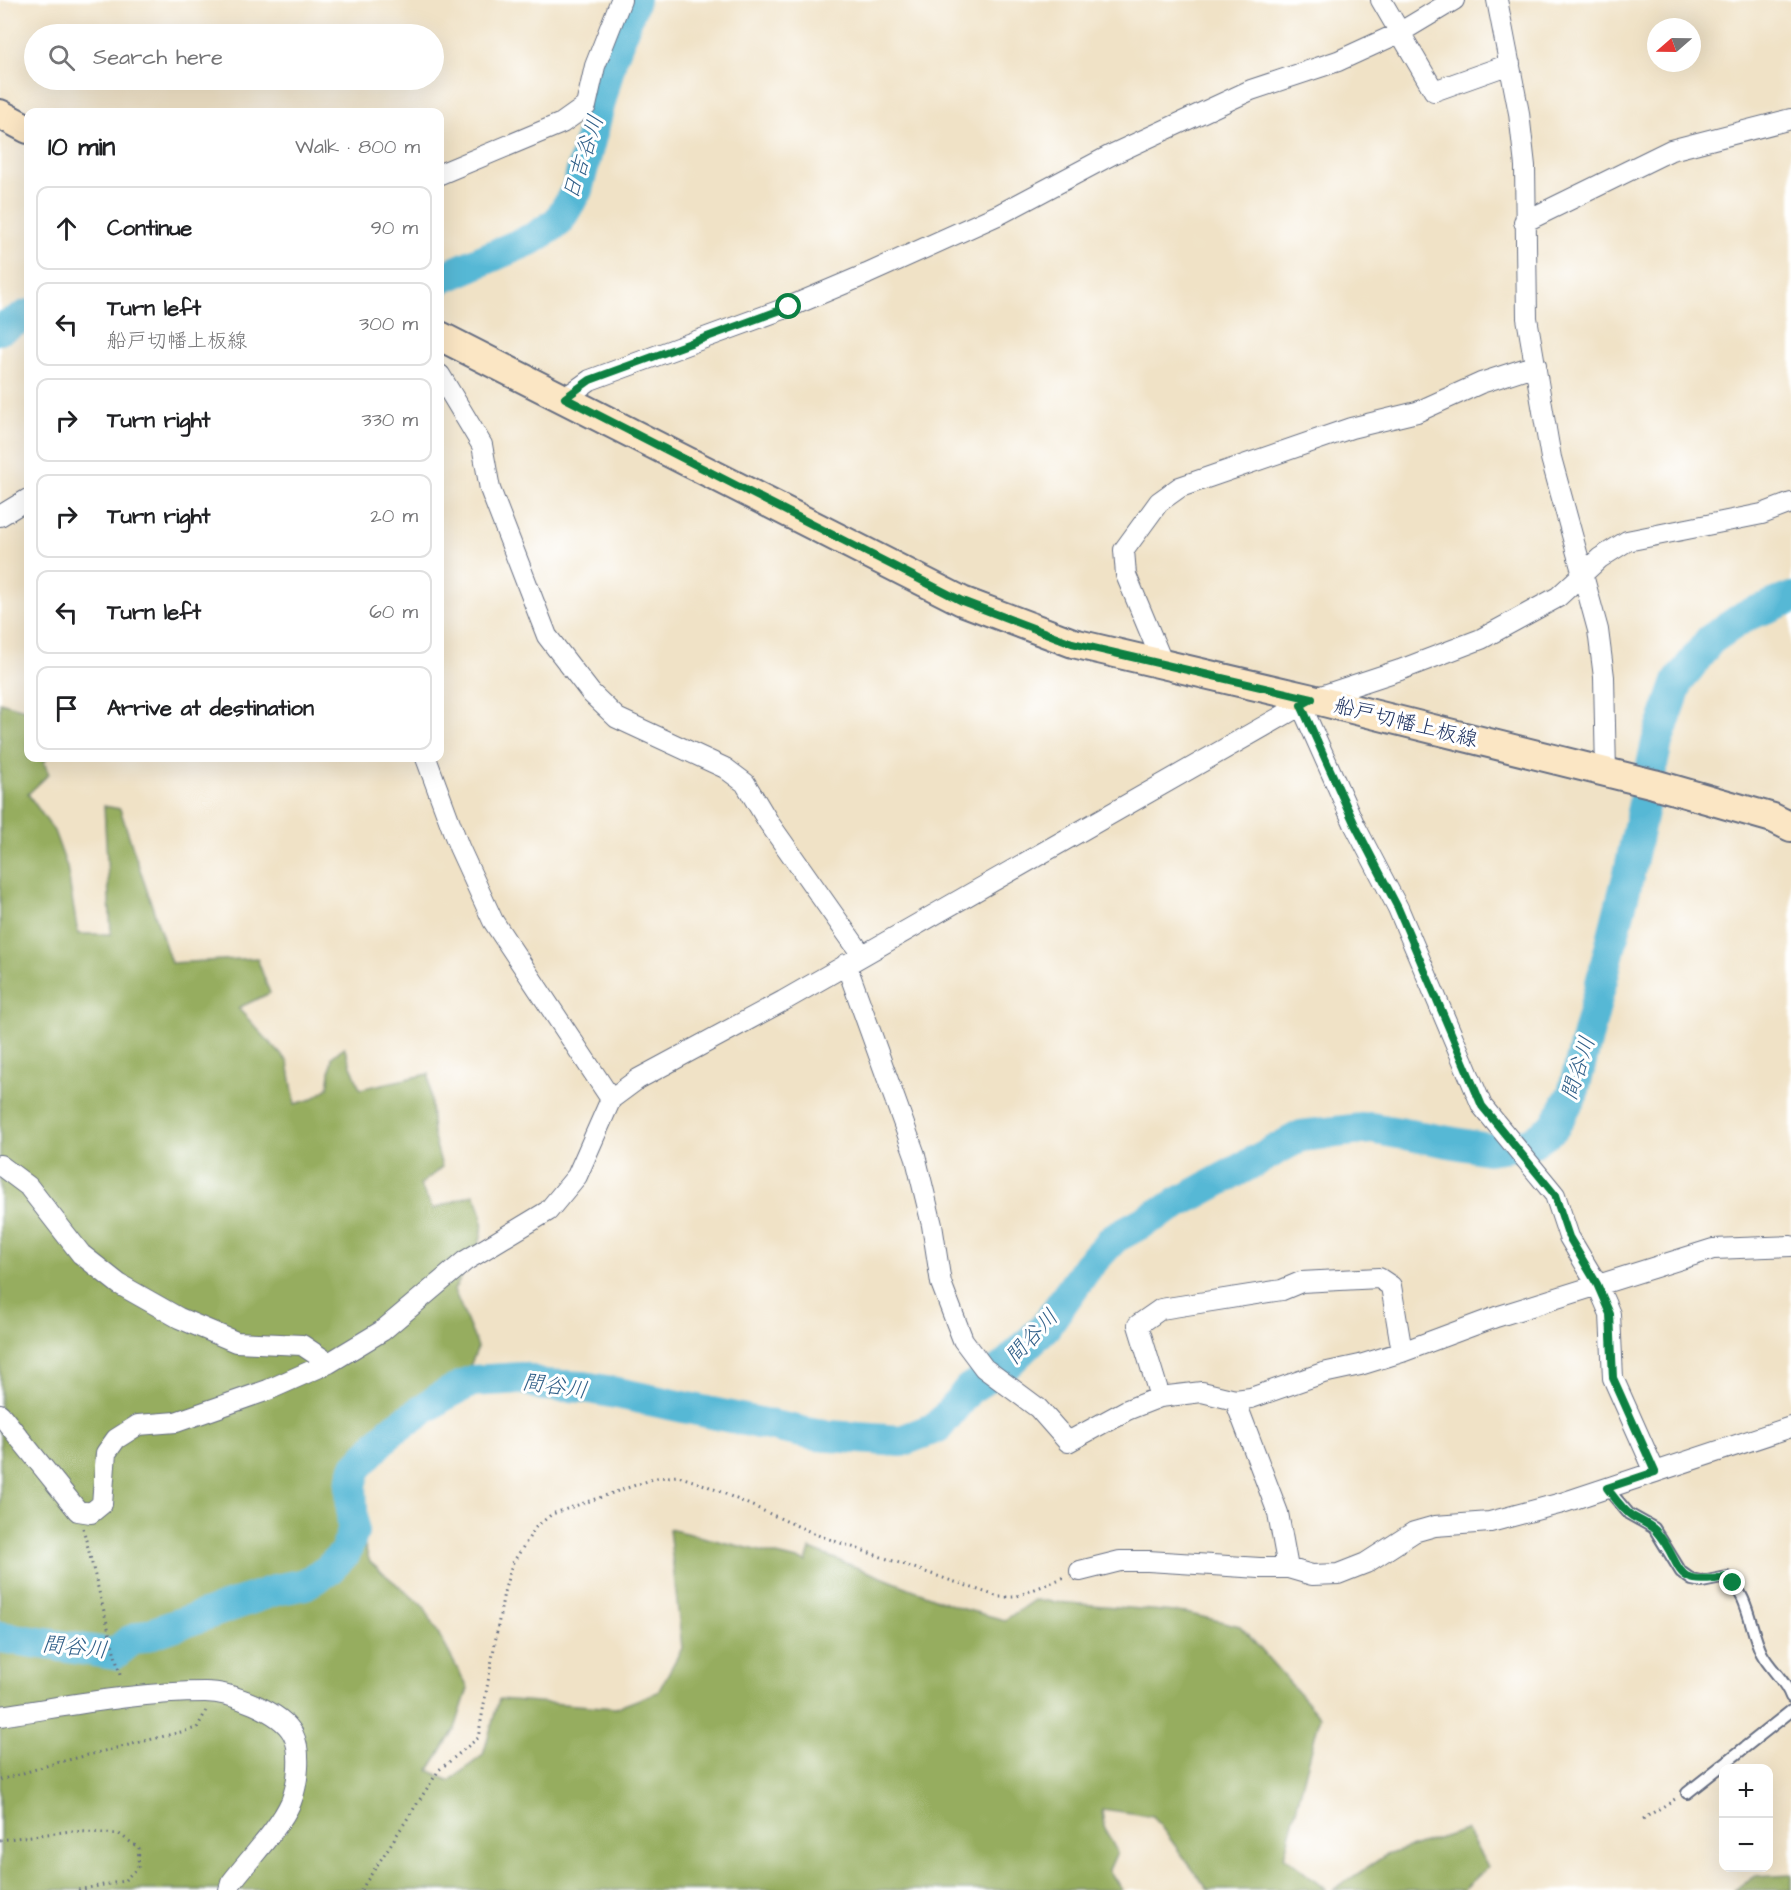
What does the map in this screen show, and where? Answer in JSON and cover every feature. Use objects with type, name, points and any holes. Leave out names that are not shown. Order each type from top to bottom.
[{"type":"main road","points":[[0,114],[24,127]]},
{"type":"main road","name":"船戸切幡上板線","points":[[444,338],[962,601],[1072,643],[1306,702],[1647,783],[1773,818],[1791,827]]},
{"type":"street","points":[[444,172],[562,123],[586,106],[595,66],[621,0]]},
{"type":"street","points":[[1381,0],[1398,33],[1434,91],[1510,64]]},
{"type":"street","points":[[565,398],[590,380],[789,307],[867,274],[1000,214],[1111,154],[1251,90],[1338,61],[1398,33],[1454,0]]},
{"type":"street","points":[[1497,0],[1510,64],[1525,166],[1527,318],[1551,458],[1598,630],[1604,677],[1606,773]]},
{"type":"street","points":[[1524,222],[1671,150],[1791,119]]},
{"type":"street","points":[[1164,666],[1126,575],[1124,550],[1159,502],[1180,487],[1351,428],[1417,412],[1481,383],[1536,365]]},
{"type":"street","points":[[444,382],[482,445],[490,489],[547,636],[591,693],[617,718],[725,768],[745,783],[854,960],[915,1155],[932,1225],[941,1283],[963,1340],[992,1375],[1038,1408],[1068,1442],[1127,1410],[1160,1397],[1202,1392],[1235,1400],[1251,1398],[1323,1373],[1402,1352],[1496,1317],[1713,1249],[1791,1246]]},
{"type":"street","points":[[0,516],[24,501]]},
{"type":"street","points":[[0,1414],[78,1511],[91,1513],[102,1504],[106,1453],[116,1439],[138,1425],[176,1422],[268,1390],[329,1363],[381,1330],[465,1261],[548,1211],[577,1176],[611,1099],[638,1079],[854,960],[1306,702],[1481,639],[1558,597],[1600,558],[1627,541],[1762,514],[1791,503]]},
{"type":"street","points":[[1306,702],[1355,825],[1398,908],[1482,1106],[1555,1195],[1569,1237],[1597,1284],[1610,1314],[1613,1378],[1655,1472]]},
{"type":"street","points":[[427,762],[459,847],[493,921],[611,1099]]},
{"type":"street","points":[[0,1165],[28,1186],[81,1254],[119,1284],[179,1318],[236,1342],[302,1345],[329,1363]]},
{"type":"street","points":[[1160,1397],[1138,1325],[1161,1309],[1282,1290],[1301,1282],[1378,1278],[1391,1286],[1402,1352]]},
{"type":"street","points":[[1235,1400],[1278,1513],[1288,1568]]},
{"type":"street","points":[[1080,1570],[1120,1561],[1288,1568],[1312,1575],[1338,1574],[1366,1563],[1414,1532],[1435,1526],[1490,1522],[1607,1488],[1791,1427]]},
{"type":"street","points":[[0,1716],[125,1698],[207,1692],[242,1699],[272,1714],[293,1733],[298,1756],[291,1801],[231,1883],[229,1890]]},
{"type":"lane","points":[[1607,1488],[1629,1514],[1654,1528],[1681,1572],[1692,1580],[1702,1582],[1726,1577],[1733,1583],[1742,1594],[1761,1652],[1789,1689],[1791,1697]]},
{"type":"lane","points":[[1687,1793],[1791,1711]]},
{"type":"path","points":[[361,1890],[439,1770],[478,1738],[504,1592],[512,1564],[536,1527],[552,1514],[656,1478],[678,1476],[705,1485],[820,1536],[999,1597],[1015,1597],[1080,1570]]},
{"type":"path","points":[[78,1511],[118,1659]]},
{"type":"path","points":[[0,1780],[56,1763],[197,1728],[206,1716],[207,1692]]},
{"type":"path","points":[[1643,1819],[1687,1793]]},
{"type":"path","points":[[0,1839],[71,1831],[119,1834],[139,1848],[138,1867],[124,1881],[78,1890]]},
{"type":"green space","points":[[0,702],[24,709],[24,762],[45,762],[49,774],[28,794],[54,831],[67,867],[78,934],[111,934],[104,806],[120,809],[171,963],[257,958],[270,993],[238,1008],[288,1062],[295,1104],[312,1099],[328,1088],[332,1057],[344,1047],[360,1089],[429,1074],[433,1134],[442,1167],[420,1185],[433,1209],[474,1194],[480,1208],[482,1232],[479,1244],[454,1290],[478,1347],[467,1373],[392,1417],[364,1486],[361,1534],[370,1562],[424,1607],[468,1688],[455,1729],[429,1770],[449,1781],[483,1755],[499,1699],[616,1708],[658,1692],[682,1648],[669,1529],[806,1562],[810,1549],[960,1608],[1005,1620],[1034,1600],[1186,1613],[1240,1626],[1320,1717],[1284,1856],[1326,1890],[1208,1890],[1153,1816],[1102,1809],[1104,1827],[1117,1852],[1109,1870],[1122,1890],[0,1890]]},
{"type":"green space","points":[[1466,1830],[1488,1867],[1463,1890],[1333,1890],[1386,1855]]},
{"type":"green space","points":[[1791,1875],[1791,1890],[1734,1890],[1755,1877]]},
{"type":"waterway","name":"日吉谷川","points":[[444,277],[534,238],[558,222],[577,190],[611,60],[634,0]]},
{"type":"waterway","name":"日吉谷川","points":[[0,329],[24,317]]},
{"type":"waterway","name":"間谷川","points":[[0,1637],[114,1654],[130,1641],[276,1590],[305,1584],[327,1571],[345,1553],[353,1532],[351,1485],[356,1468],[390,1432],[443,1396],[472,1381],[522,1378],[543,1385],[584,1387],[622,1394],[816,1435],[901,1441],[938,1427],[969,1389],[1005,1366],[1045,1327],[1088,1266],[1114,1238],[1301,1136],[1371,1128],[1488,1149],[1531,1143],[1554,1127],[1573,1093],[1629,873],[1657,742],[1678,682],[1710,640],[1745,616],[1791,598]]},
{"type":"route","points":[[789,307],[590,380],[565,398],[962,601],[1072,643],[1312,699],[1301,705],[1355,825],[1398,908],[1482,1106],[1555,1195],[1569,1237],[1597,1284],[1610,1314],[1613,1378],[1655,1472],[1607,1488],[1629,1514],[1654,1528],[1681,1572],[1692,1580],[1702,1582],[1726,1577],[1733,1583]]}]
